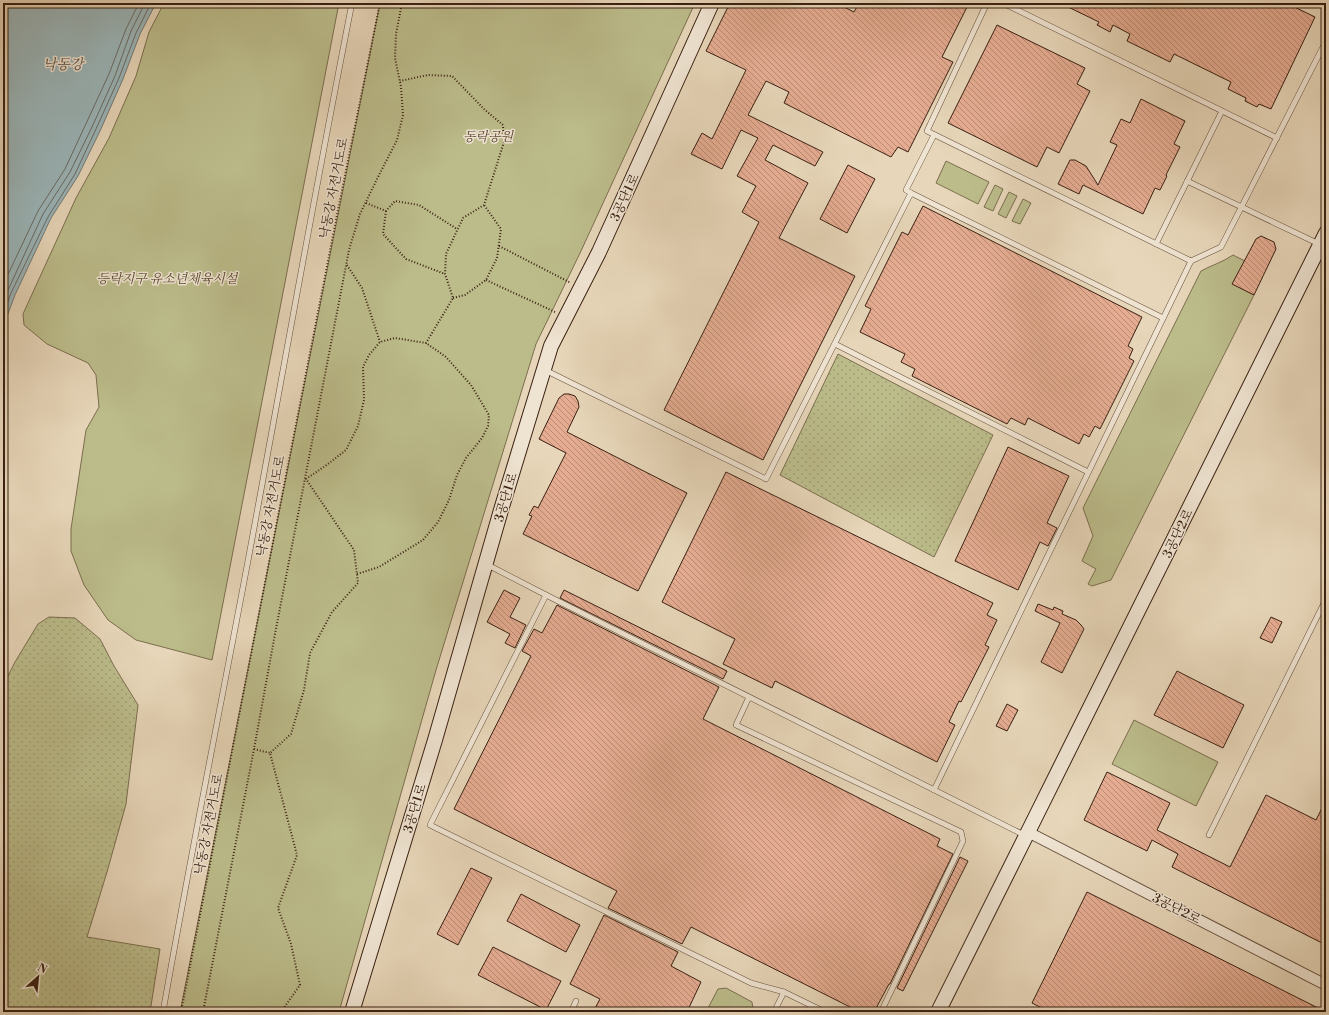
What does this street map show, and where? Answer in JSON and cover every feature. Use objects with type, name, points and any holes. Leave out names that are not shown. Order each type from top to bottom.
[{"type":"street","name":"3공단1로","points":[[352,1012],[435,740],[551,346],[602,245],[712,3]]},
{"type":"street","name":"3공단2로","points":[[938,1012],[1028,834],[1323,239]]},
{"type":"street","name":"3공단2로","points":[[1028,834],[1326,984]]},
{"type":"lane","points":[[163,1012],[185,884],[247,568],[352,3]]},
{"type":"lane","points":[[987,3],[927,132],[1191,260]]},
{"type":"lane","points":[[1003,3],[1277,138]]},
{"type":"lane","points":[[934,790],[1191,260],[1221,247],[1326,41]]},
{"type":"lane","points":[[1156,244],[1222,111]]},
{"type":"lane","points":[[934,135],[906,190],[1163,318]]},
{"type":"lane","points":[[1187,181],[1241,208],[1323,239]]},
{"type":"lane","points":[[544,369],[766,479],[911,193]]},
{"type":"lane","points":[[835,344],[1088,472]]},
{"type":"lane","points":[[486,564],[934,790],[1028,834]]},
{"type":"lane","points":[[546,595],[430,825],[751,983],[784,992],[825,1012]]},
{"type":"lane","points":[[1209,835],[1326,599]]},
{"type":"lane","points":[[749,697],[736,725],[961,832],[963,841],[881,1012]]},
{"type":"lane","points":[[774,1012],[784,992]]},
{"type":"lane","points":[[571,1012],[576,1001]]},
{"type":"path","name":"낙동강 자전거도로","points":[[180,1012],[380,3]]},
{"type":"path","points":[[203,1012],[350,250],[360,214],[397,140],[403,115],[400,81],[395,58],[396,34],[402,3]]},
{"type":"path","points":[[400,81],[428,75],[452,76],[485,110],[503,125],[504,142],[484,205],[463,218],[446,254],[445,274],[453,298]]},
{"type":"path","points":[[445,274],[406,260],[383,234],[386,211],[395,201],[420,205],[457,229]]},
{"type":"path","points":[[366,203],[386,211]]},
{"type":"path","points":[[426,343],[453,298],[465,295],[486,280],[497,258],[501,229],[484,205]]},
{"type":"path","points":[[499,246],[580,288]]},
{"type":"path","points":[[347,264],[362,288],[380,342]]},
{"type":"path","points":[[486,280],[566,317]]},
{"type":"path","points":[[306,479],[346,450],[358,426],[364,400],[363,368],[370,355],[380,342],[395,338],[426,343],[446,357],[471,385],[489,415],[488,426],[482,438],[466,458],[457,475],[449,500],[438,522],[423,540],[380,567],[357,574]]},
{"type":"path","points":[[270,753],[291,734],[304,690],[310,653],[332,612],[358,583],[354,550],[306,479]]},
{"type":"path","points":[[254,749],[270,753]]},
{"type":"path","points":[[270,753],[297,855],[278,908],[291,944],[300,985],[281,1012]]},
{"type":"green space","name":"등락지구 유소년체육시설","points":[[164,3],[339,3],[212,660],[136,640],[108,620],[84,585],[71,551],[71,529],[86,430],[99,407],[96,375],[88,363],[47,344],[24,325],[23,314],[76,198],[109,138],[136,76],[149,32]]},
{"type":"green space","name":"동락공원","points":[[380,3],[695,3],[581,251],[536,344],[436,670],[339,1012],[180,1012]]},
{"type":"green space","points":[[946,161],[989,182],[978,204],[936,183]]},
{"type":"green space","points":[[995,185],[1003,189],[993,211],[984,207]]},
{"type":"green space","points":[[1009,192],[1017,196],[1006,218],[998,214]]},
{"type":"green space","points":[[1023,199],[1031,203],[1020,224],[1012,221]]},
{"type":"green space","points":[[1233,255],[1245,261],[1233,284],[1254,295],[1111,580],[1092,586],[1088,584],[1096,569],[1082,561],[1093,536],[1083,508],[1201,271]]},
{"type":"green space","points":[[838,354],[993,435],[934,557],[780,475]]},
{"type":"green space","points":[[49,617],[75,618],[100,639],[114,666],[138,705],[126,804],[87,937],[160,949],[150,1012],[3,1012],[3,686],[15,662],[38,624]]},
{"type":"green space","points":[[1134,720],[1218,762],[1196,806],[1112,764]]},
{"type":"green space","points":[[726,988],[752,1002],[752,1012],[706,1012],[718,989]]},
{"type":"water","name":"낙동강","points":[[3,3],[156,3],[140,34],[123,79],[100,131],[78,176],[51,218],[15,295],[3,327]]},
{"type":"building","points":[[730,3],[836,3],[854,12],[859,3],[959,3],[967,7],[942,57],[953,62],[908,152],[898,147],[891,157],[784,103],[789,92],[766,81],[748,115],[823,152],[815,166],[773,145],[765,160],[808,183],[779,238],[855,276],[763,460],[664,410],[759,222],[742,212],[756,186],[737,176],[758,138],[741,130],[722,169],[691,154],[702,133],[712,139],[746,70],[706,51]]},
{"type":"building","points":[[1060,3],[1286,3],[1315,17],[1271,109],[1259,104],[1257,107],[1245,101],[1246,98],[1228,89],[1231,82],[1174,54],[1170,62],[1127,41],[1130,34],[1113,25],[1110,32],[1097,25],[1099,22]]},
{"type":"building","points":[[997,25],[1085,68],[1077,84],[1090,91],[1059,153],[1047,147],[1037,167],[948,123]]},
{"type":"building","points":[[1141,99],[1185,121],[1174,144],[1180,147],[1166,175],[1167,176],[1160,190],[1155,188],[1143,214],[1083,185],[1079,194],[1058,184],[1070,160],[1075,160],[1086,166],[1098,185],[1117,145],[1110,142],[1121,119],[1130,123]]},
{"type":"building","points":[[848,165],[875,179],[847,233],[820,219]]},
{"type":"building","points":[[923,206],[1142,317],[1128,346],[1133,349],[1129,358],[1134,361],[1100,429],[1095,426],[1089,437],[1084,434],[1079,444],[1028,418],[1025,425],[1011,418],[1007,424],[912,376],[915,369],[901,362],[905,354],[860,332],[871,309],[865,306],[902,232],[908,235]]},
{"type":"building","points":[[1261,236],[1274,242],[1276,249],[1254,295],[1232,284],[1256,239]]},
{"type":"building","points":[[564,394],[575,396],[579,407],[567,432],[687,493],[638,591],[523,534],[532,516],[529,515],[534,506],[538,508],[566,453],[539,439],[559,398]]},
{"type":"building","points":[[1008,447],[1069,476],[1047,523],[1057,528],[1048,546],[1040,542],[1018,590],[955,561]]},
{"type":"building","points":[[726,472],[993,603],[987,615],[997,620],[985,645],[989,647],[949,722],[955,725],[937,762],[775,681],[772,688],[723,664],[735,639],[662,602]]},
{"type":"building","points":[[504,590],[520,598],[510,617],[526,625],[515,648],[505,643],[510,634],[487,622]]},
{"type":"building","points":[[564,590],[727,671],[723,679],[560,598]]},
{"type":"building","points":[[1038,604],[1053,610],[1054,607],[1063,611],[1062,614],[1076,620],[1084,629],[1062,673],[1041,662],[1060,623],[1035,611]]},
{"type":"building","points":[[557,605],[719,687],[703,719],[940,839],[937,846],[953,854],[890,984],[874,1012],[860,1012],[691,927],[682,944],[608,908],[617,891],[454,809],[531,656],[522,651],[534,629],[542,633]]},
{"type":"building","points":[[1271,617],[1282,622],[1272,643],[1260,638]]},
{"type":"building","points":[[1177,671],[1244,705],[1223,748],[1154,715]]},
{"type":"building","points":[[1007,704],[1018,710],[1007,731],[996,726]]},
{"type":"building","points":[[1107,772],[1170,803],[1157,830],[1230,867],[1266,795],[1316,820],[1326,800],[1326,945],[1172,867],[1178,854],[1152,840],[1147,851],[1084,820]]},
{"type":"building","points":[[960,857],[968,861],[903,991],[897,988]]},
{"type":"building","points":[[471,868],[492,878],[458,945],[437,934]]},
{"type":"building","points":[[1087,892],[1326,1012],[1050,1012],[1032,1003]]},
{"type":"building","points":[[521,894],[580,925],[566,952],[507,921]]},
{"type":"building","points":[[604,915],[678,952],[671,966],[701,982],[687,1012],[593,1012],[600,999],[570,984]]},
{"type":"building","points":[[493,947],[561,981],[546,1010],[478,975]]}]
